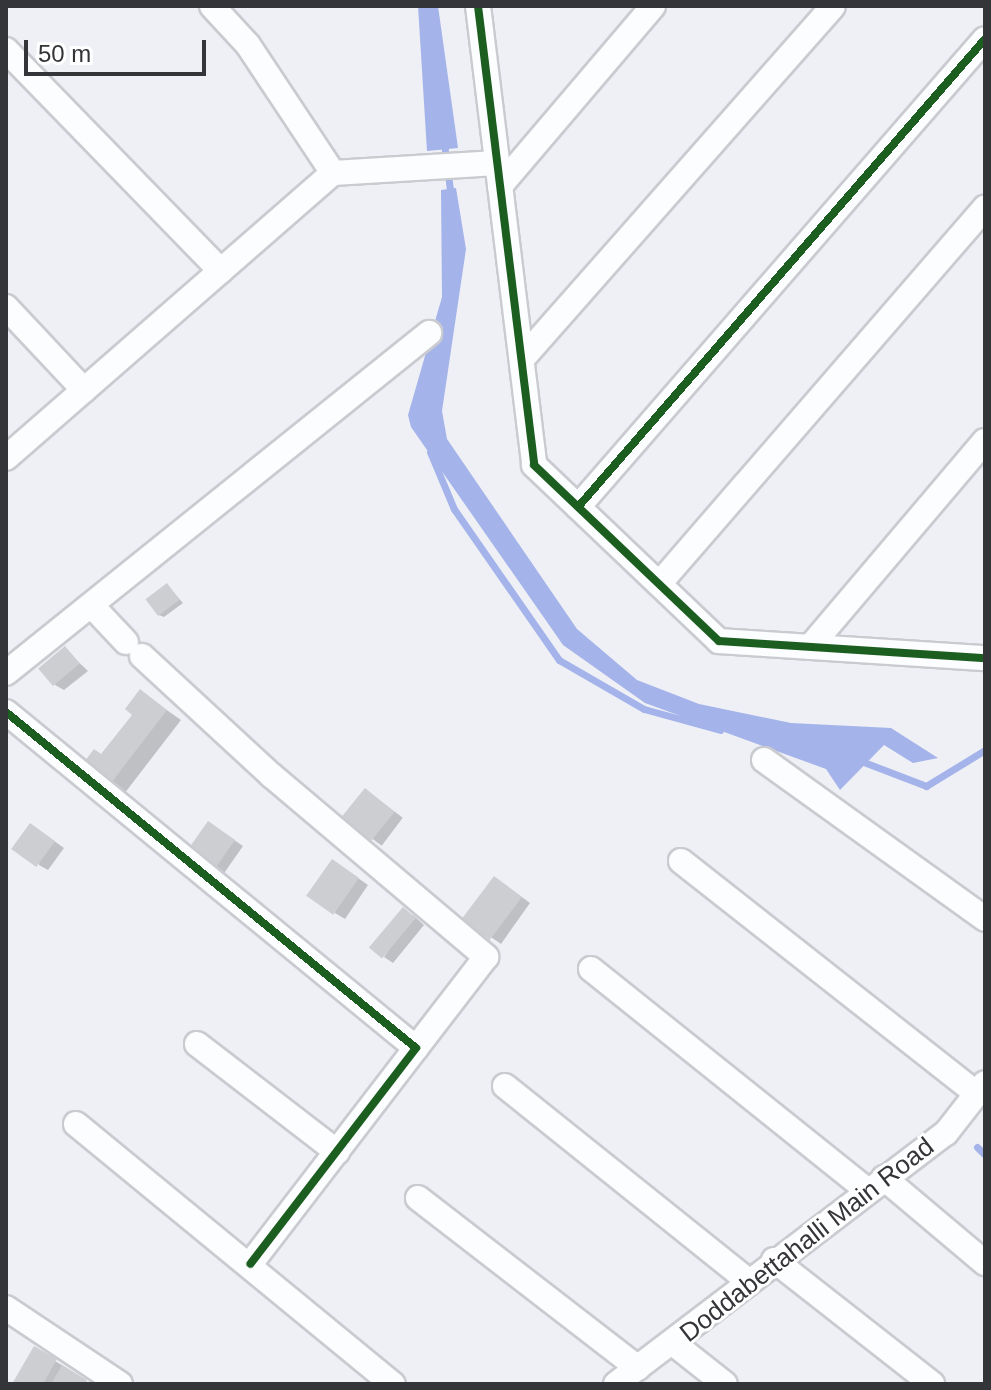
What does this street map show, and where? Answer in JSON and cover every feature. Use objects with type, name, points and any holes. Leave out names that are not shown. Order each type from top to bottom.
[{"type":"street","points":[[212,6],[248,45],[333,173]]},
{"type":"street","points":[[478,6],[534,465],[719,641],[985,658]]},
{"type":"street","points":[[6,458],[333,173],[499,175],[653,6]]},
{"type":"street","points":[[522,359],[833,6]]},
{"type":"street","points":[[578,507],[985,39]]},
{"type":"street","points":[[6,50],[221,271]]},
{"type":"street","points":[[659,584],[985,207]]},
{"type":"street","points":[[6,307],[84,390]]},
{"type":"street","points":[[6,673],[93,607],[429,333]]},
{"type":"street","points":[[810,647],[985,441]]},
{"type":"street","points":[[93,607],[134,649],[271,775],[486,957],[250,1264]]},
{"type":"street","points":[[6,712],[416,1048]]},
{"type":"street","points":[[764,760],[985,919]]},
{"type":"street","points":[[681,861],[981,1089]]},
{"type":"street","points":[[591,969],[875,1184],[985,1263]]},
{"type":"street","points":[[197,1044],[337,1152]]},
{"type":"street","points":[[505,1086],[748,1281]]},
{"type":"street","name":"Doddabettahalli Main Road","points":[[616,1384],[673,1343],[774,1260],[946,1133],[981,1089]]},
{"type":"street","points":[[76,1124],[393,1384]]},
{"type":"street","points":[[418,1198],[638,1368]]},
{"type":"street","points":[[774,1260],[932,1384]]},
{"type":"street","points":[[6,1308],[120,1384]]},
{"type":"street","points":[[673,1343],[725,1384]]},
{"type":"water","points":[[418,6],[438,6],[458,148],[427,151]]},
{"type":"water","points":[[456,188],[466,249],[442,411],[447,439],[577,629],[637,680],[699,704],[791,723],[891,728],[938,758],[913,763],[884,745],[840,790],[826,769],[645,703],[563,645],[411,427],[408,415],[442,297],[441,190]]},
{"type":"building","points":[[167,583],[180,600],[158,616],[145,599]]},
{"type":"building","points":[[65,646],[80,664],[53,686],[38,668]]},
{"type":"building","points":[[140,689],[167,710],[108,787],[81,766],[94,749],[101,754],[132,715],[125,709]]},
{"type":"building","points":[[365,788],[395,812],[371,841],[341,818]]},
{"type":"building","points":[[208,821],[235,840],[210,876],[183,857]]},
{"type":"building","points":[[30,823],[55,841],[36,867],[11,849]]},
{"type":"building","points":[[332,859],[359,878],[333,915],[306,896]]},
{"type":"building","points":[[494,876],[522,897],[489,940],[462,919]]},
{"type":"building","points":[[403,907],[416,918],[382,959],[369,948]]},
{"type":"building","points":[[34,1346],[57,1359],[43,1384],[12,1384]]},
{"type":"building","points":[[62,1365],[87,1380],[85,1384],[51,1384]]},
{"type":"waterway","points":[[444,143],[451,198]]},
{"type":"waterway","points":[[430,452],[454,509],[559,660],[644,709],[720,730]]},
{"type":"waterway","points":[[861,761],[926,786],[985,750]]},
{"type":"waterway","points":[[977,1147],[985,1155]]},
{"type":"cycle path","points":[[478,6],[534,465],[719,641],[985,658]]},
{"type":"cycle path","points":[[578,507],[985,39]]},
{"type":"cycle path","points":[[6,712],[416,1048],[250,1264]]}]
